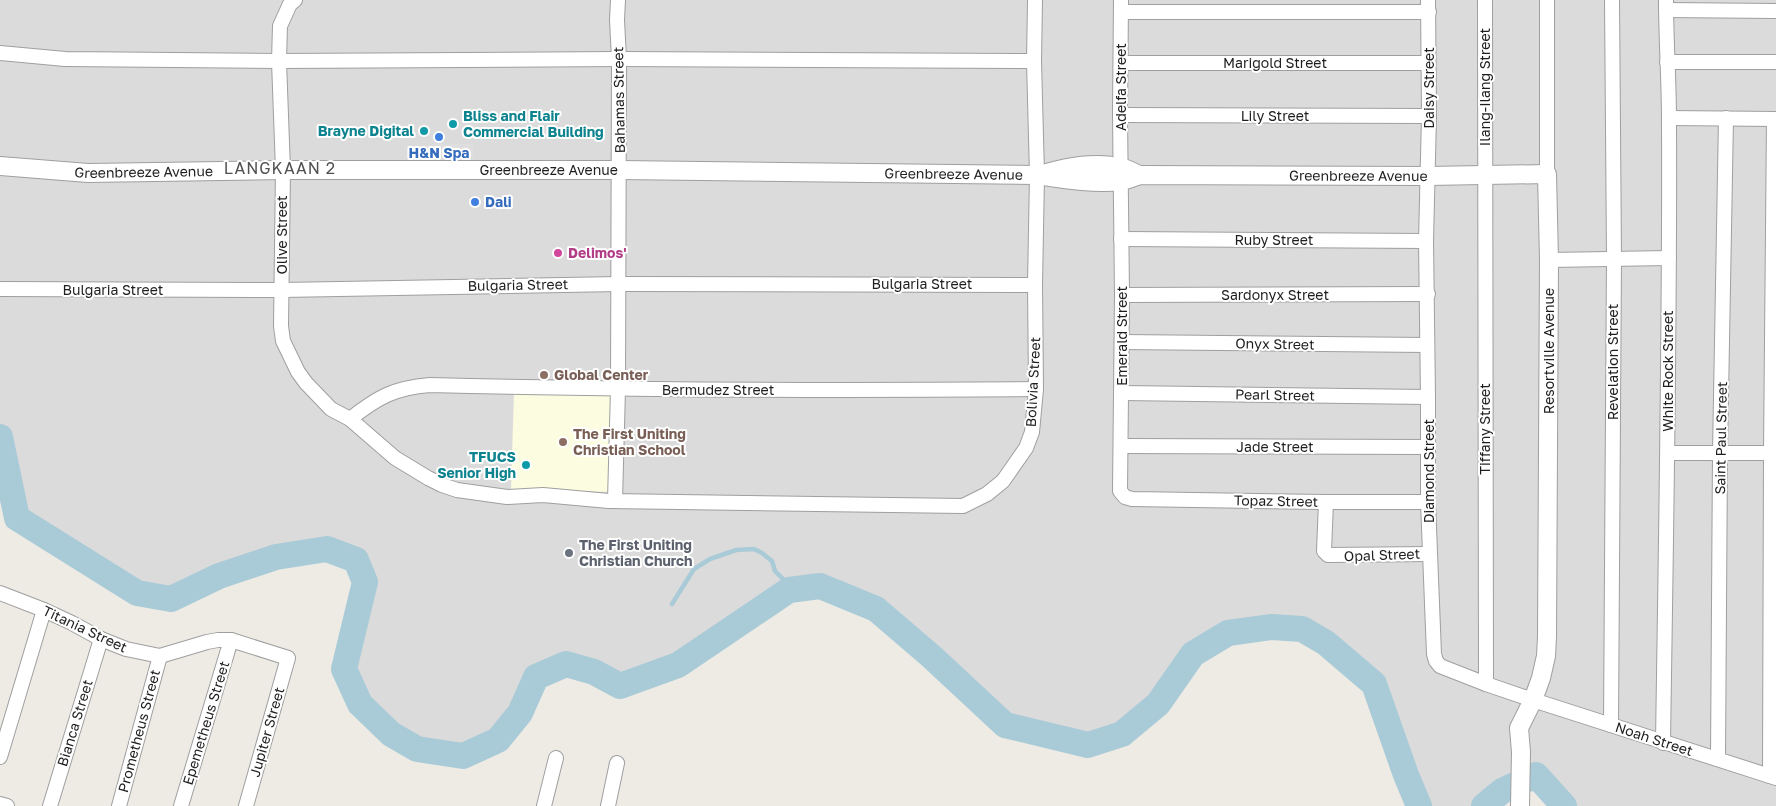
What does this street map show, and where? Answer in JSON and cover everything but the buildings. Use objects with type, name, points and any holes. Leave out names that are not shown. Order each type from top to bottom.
[{"type":"street","name":"Olive Street","points":[[296,0],[290,4],[280,26],[279,61],[282,170],[281,326],[283,341],[298,372],[331,409],[350,419],[395,458],[442,485],[456,490],[507,497],[544,495],[615,500]]},
{"type":"street","name":"Bahamas Street","points":[[615,500],[619,284],[618,0]]},
{"type":"street","name":"Bolivia Street","points":[[615,500],[963,506],[987,494],[1003,481],[1026,448],[1032,432],[1036,389],[1037,175],[1034,61],[1035,0]]},
{"type":"street","name":"Ilang-Ilang Street","points":[[1485,0],[1486,174]]},
{"type":"street","name":"Resortville Avenue","points":[[1520,806],[1521,752],[1529,730],[1533,700],[1543,670],[1547,637],[1549,260],[1547,0]]},
{"type":"street","name":"Revelation Street","points":[[1611,725],[1614,258],[1612,0]]},
{"type":"street","points":[[1666,5],[1776,11]]},
{"type":"street","name":"White Rock Street","points":[[1662,743],[1668,453],[1669,118],[1666,5]]},
{"type":"street","points":[[1122,6],[1428,6]]},
{"type":"street","name":"Adelfa Street","points":[[1122,6],[1120,115],[1122,174]]},
{"type":"street","name":"Daisy Street","points":[[1428,6],[1428,176]]},
{"type":"street","points":[[0,53],[66,59],[279,61],[619,59],[1034,61]]},
{"type":"street","points":[[1667,62],[1776,62]]},
{"type":"street","name":"Marigold Street","points":[[1122,63],[1428,63]]},
{"type":"street","name":"Lily Street","points":[[1120,115],[1429,116]]},
{"type":"street","points":[[1669,118],[1775,119],[1773,777]]},
{"type":"street","name":"Saint Paul Street","points":[[1718,759],[1720,453],[1726,118]]},
{"type":"street","name":"Greenbreeze Avenue","points":[[0,166],[88,173],[282,170],[619,170],[1037,175],[1070,166],[1094,165],[1122,174],[1140,175],[1428,176],[1547,174]]},
{"type":"street","name":"Emerald Street","points":[[1122,174],[1120,491],[1125,497]]},
{"type":"street","name":"Tiffany Street","points":[[1486,174],[1486,684]]},
{"type":"street","name":"Diamond Street","points":[[1428,176],[1426,241],[1428,294],[1428,502],[1434,654],[1440,666],[1533,700]]},
{"type":"street","name":"Ruby Street","points":[[1121,239],[1426,241]]},
{"type":"street","points":[[1549,260],[1669,258]]},
{"type":"street","name":"Bulgaria Street","points":[[0,289],[282,290],[619,284],[1035,284]]},
{"type":"street","name":"Sardonyx Street","points":[[1122,295],[1428,294]]},
{"type":"street","name":"Onyx Street","points":[[1122,342],[1427,346]]},
{"type":"street","name":"Bermudez Street","points":[[350,419],[371,402],[391,392],[430,385],[840,391],[1036,389]]},
{"type":"street","name":"Pearl Street","points":[[1122,393],[1428,397]]},
{"type":"street","name":"Jade Street","points":[[1121,446],[1428,447]]},
{"type":"street","points":[[1668,453],[1774,453]]},
{"type":"street","name":"Topaz Street","points":[[1125,497],[1132,499],[1428,502]]},
{"type":"street","name":"Opal Street","points":[[1326,502],[1324,550],[1328,555],[1430,554]]},
{"type":"street","name":"Titania Street","points":[[0,593],[44,610],[126,650],[160,656],[218,640],[231,640],[288,658]]},
{"type":"street","points":[[0,757],[44,610]]},
{"type":"street","name":"Bianca Street","points":[[50,806],[101,639]]},
{"type":"street","name":"Epemetheus Street","points":[[181,806],[231,640]]},
{"type":"street","name":"Prometheus Street","points":[[119,806],[160,656]]},
{"type":"street","name":"Jupiter Street","points":[[246,806],[288,658]]},
{"type":"street","name":"Noah Street","points":[[1533,700],[1662,743],[1773,777]]},
{"type":"street","points":[[544,806],[556,758]]},
{"type":"street","points":[[608,806],[617,764]]},
{"type":"street","points":[[0,804],[7,806]]},
{"type":"shaded area","points":[[0,0],[1776,0],[1776,806],[1564,806],[1536,775],[1502,791],[1484,806],[1419,806],[1374,684],[1326,643],[1302,629],[1272,627],[1228,633],[1193,654],[1158,704],[1122,734],[1088,745],[1005,725],[932,657],[876,610],[820,586],[789,590],[678,665],[620,686],[594,672],[566,664],[536,677],[520,713],[498,740],[463,756],[417,749],[391,734],[360,704],[344,669],[365,582],[356,560],[327,549],[276,557],[219,576],[171,599],[137,593],[17,518],[0,437]]},
{"type":"shaded area","points":[[433,144],[473,144],[473,157],[433,157]]},
{"type":"shaded area","name":"The First Uniting Christian School","points":[[514,392],[615,395],[611,492],[511,489]]},
{"type":"waterway","points":[[0,437],[17,518],[137,593],[171,599],[219,576],[276,557],[327,549],[356,560],[365,582],[344,669],[360,704],[391,734],[417,749],[463,756],[498,740],[520,713],[536,677],[566,664],[594,672],[620,686],[678,665],[789,590],[820,586],[876,609],[932,657],[1005,725],[1088,745],[1122,734],[1158,704],[1193,654],[1228,633],[1272,627],[1302,629],[1326,643],[1374,684],[1419,806]]},
{"type":"waterway","points":[[672,604],[694,569],[710,559],[736,550],[754,549],[762,553],[772,561],[775,571],[784,580],[803,588]]},
{"type":"waterway","points":[[1484,806],[1502,791],[1536,775],[1564,806]]},
{"type":"place","name":"Bliss and Flair Commercial Building","points":[[453,124]]},
{"type":"place","name":"Brayne Digital","points":[[424,131]]},
{"type":"place","name":"H&N Spa","points":[[439,137]]},
{"type":"place","name":"Dali","points":[[475,202]]},
{"type":"place","name":"Delimos'","points":[[558,253]]},
{"type":"place","name":"Global Center","points":[[544,375]]},
{"type":"place","name":"The First Uniting Christian School","points":[[563,442]]},
{"type":"place","name":"TFUCS Senior High","points":[[526,465]]},
{"type":"place","name":"The First Uniting Christian Church","points":[[569,553]]},
{"type":"district","name":"LANGKAAN 2","points":[[280,168]]}]
